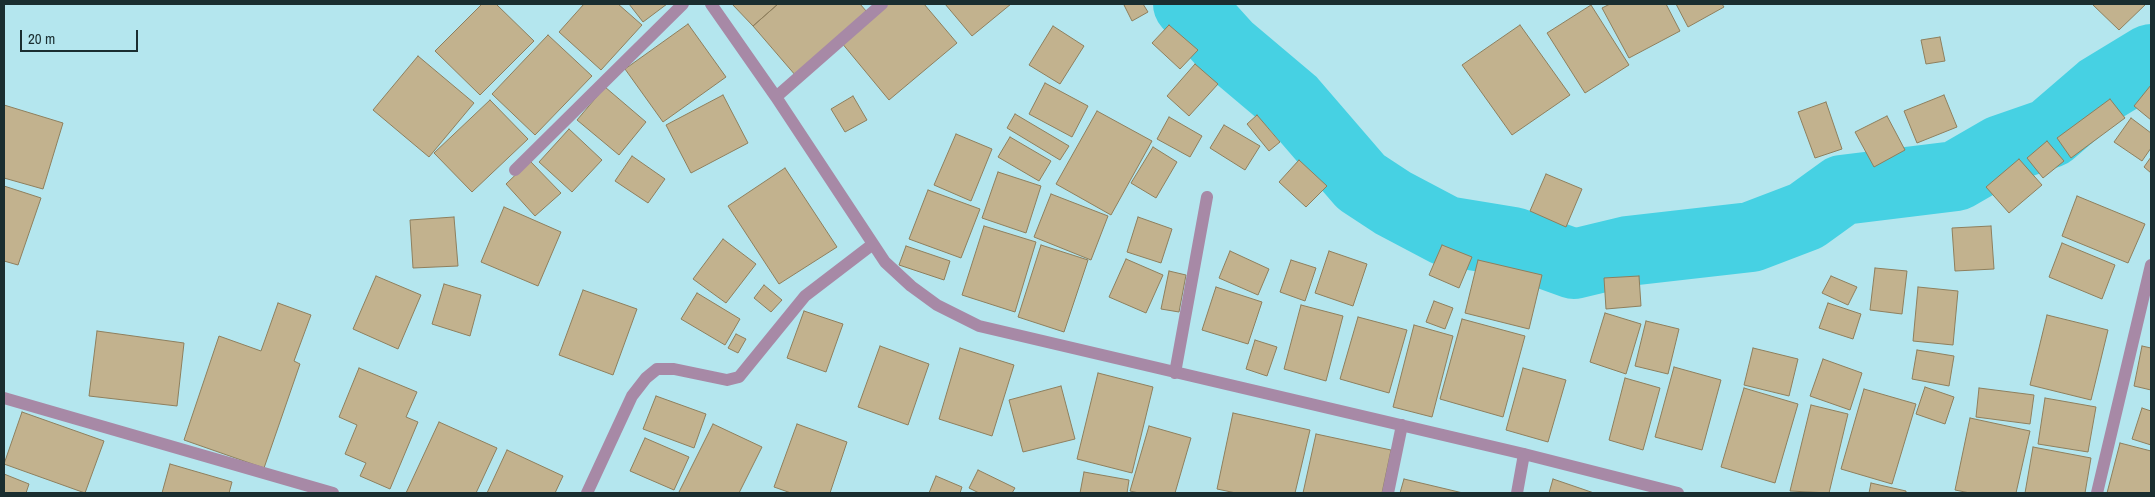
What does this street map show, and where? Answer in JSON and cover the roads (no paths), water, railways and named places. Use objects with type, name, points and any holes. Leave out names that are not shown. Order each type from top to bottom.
[{"type":"street","points":[[515,170],[683,4]]},
{"type":"street","points":[[711,4],[776,97],[886,262],[911,286],[938,305],[979,326],[1524,454],[1678,493]]},
{"type":"street","points":[[776,97],[882,4]]},
{"type":"street","points":[[1175,373],[1206,197]]},
{"type":"street","points":[[587,493],[632,396],[646,378],[657,368],[674,369],[728,380],[739,377],[805,296],[873,244]]},
{"type":"street","points":[[2097,493],[2151,266]]},
{"type":"street","points":[[4,398],[333,493]]},
{"type":"street","points":[[1388,493],[1402,425]]},
{"type":"street","points":[[1518,493],[1524,454]]},
{"type":"waterway","points":[[1188,4],[1228,48],[1292,102],[1361,182],[1393,203],[1446,231],[1513,242],[1574,264],[1628,251],[1751,237],[1806,216],[1842,190],[1956,176],[2001,150],[2050,133],[2100,90],[2151,59]]}]
